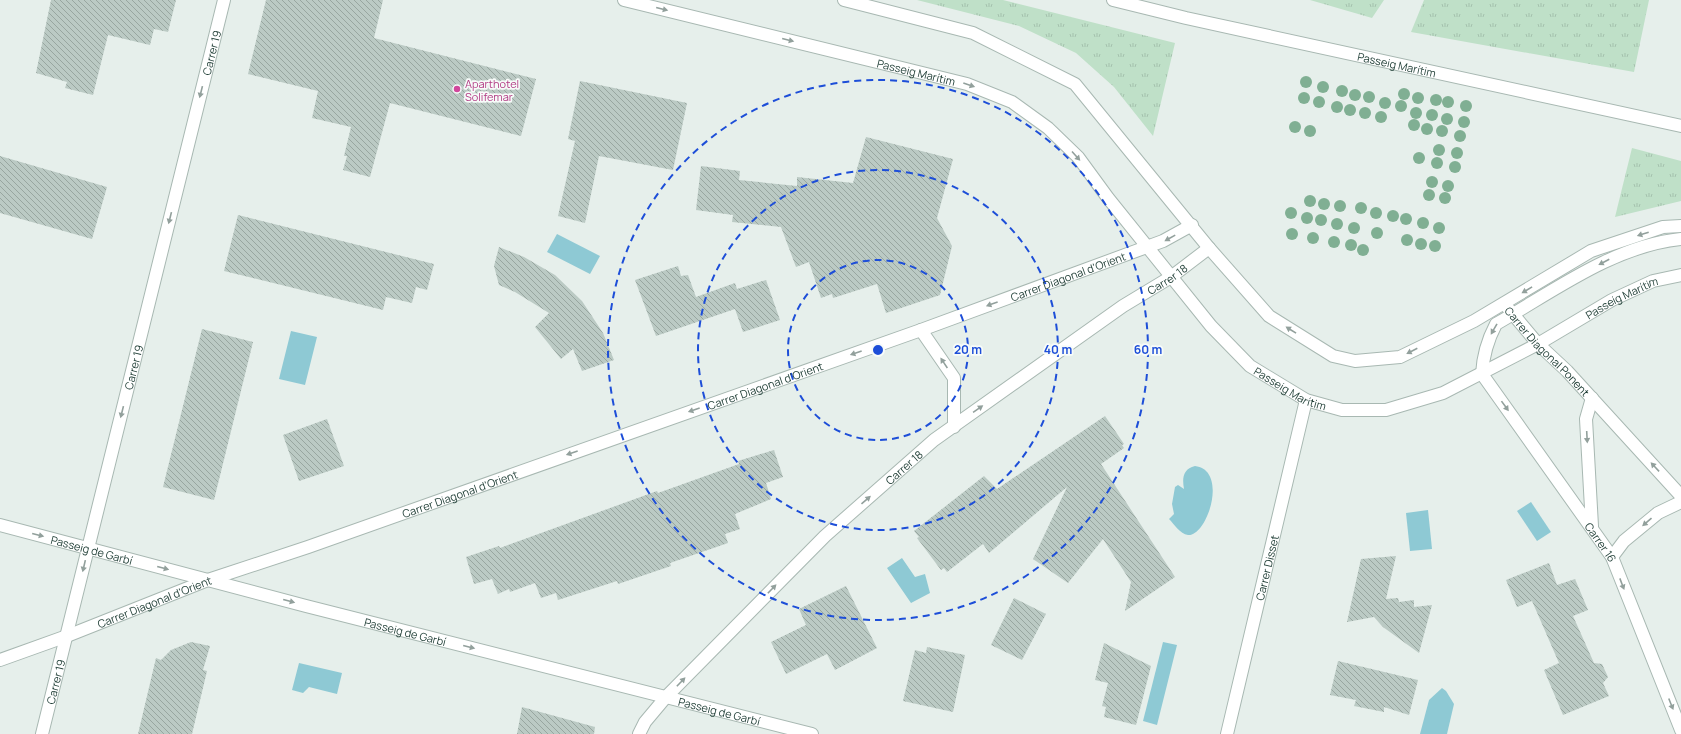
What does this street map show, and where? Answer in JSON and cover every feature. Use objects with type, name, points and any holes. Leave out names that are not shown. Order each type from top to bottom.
[{"type":"street","name":"Carrer 19","points":[[42,734],[224,0]]},
{"type":"street","name":"Passeig Marítim","points":[[624,0],[967,84],[1012,102],[1048,128],[1078,157],[1147,247],[1211,326],[1250,366],[1306,400],[1342,410],[1386,410],[1443,393],[1538,344],[1612,300],[1653,281],[1681,275]]},
{"type":"street","points":[[844,0],[973,33],[1075,84],[1192,225],[1209,248],[1269,316],[1333,356],[1355,361],[1400,357],[1474,321],[1591,251],[1663,227],[1681,226]]},
{"type":"street","name":"Passeig Marítim","points":[[1113,0],[1179,17],[1681,126]]},
{"type":"street","points":[[1147,247],[1163,241],[1192,225]]},
{"type":"street","points":[[1482,374],[1483,357],[1488,340],[1496,324],[1624,252],[1661,241],[1681,239]]},
{"type":"street","name":"Carrer Diagonal d'Orient","points":[[0,660],[67,636],[208,580],[308,547],[921,330],[1147,247]]},
{"type":"street","name":"Carrer 18","points":[[639,734],[645,722],[666,697],[825,536],[934,440],[1123,306],[1171,277],[1209,248]]},
{"type":"street","name":"Carrer Diagonal Ponent","points":[[1504,303],[1538,344],[1567,371],[1681,496]]},
{"type":"street","points":[[921,330],[954,378],[954,427]]},
{"type":"street","name":"Carrer 16","points":[[1482,374],[1612,557],[1681,730]]},
{"type":"street","name":"Carrer Diagonal Ponent","points":[[1592,398],[1586,419],[1592,527]]},
{"type":"street","name":"Carrer Disset","points":[[1227,734],[1306,400]]},
{"type":"street","points":[[1612,557],[1624,541],[1658,513],[1681,502]]},
{"type":"street","name":"Passeig de Garbí","points":[[0,525],[88,547],[208,580],[812,734]]},
{"type":"green space","points":[[917,0],[1003,0],[1175,43],[1153,136],[1114,87],[1076,53],[1019,26]]},
{"type":"green space","points":[[1310,0],[1384,0],[1372,18]]},
{"type":"green space","points":[[1424,0],[1649,0],[1634,72],[1411,32]]},
{"type":"green space","points":[[1632,148],[1681,161],[1681,201],[1615,217]]},
{"type":"water","points":[[557,234],[600,256],[590,274],[547,252]]},
{"type":"water","points":[[291,331],[317,337],[305,385],[279,379]]},
{"type":"water","points":[[1195,466],[1205,470],[1211,479],[1213,490],[1208,515],[1202,526],[1195,533],[1188,535],[1180,531],[1169,519],[1174,514],[1172,504],[1175,487],[1178,485],[1184,489],[1184,474],[1188,469]]},
{"type":"water","points":[[1531,502],[1551,532],[1537,541],[1517,511]]},
{"type":"water","points":[[1428,510],[1432,549],[1410,551],[1406,513]]},
{"type":"water","points":[[902,558],[915,577],[925,574],[930,593],[911,603],[887,568]]},
{"type":"water","points":[[1163,642],[1177,645],[1157,725],[1143,721]]},
{"type":"water","points":[[299,663],[342,673],[337,694],[309,687],[303,693],[292,690]]},
{"type":"water","points":[[1442,688],[1446,691],[1454,704],[1447,734],[1420,734],[1429,700]]},
{"type":"building","points":[[51,0],[176,0],[168,32],[154,29],[150,45],[108,35],[93,95],[65,88],[67,82],[36,73]]},
{"type":"building","points":[[266,0],[383,0],[374,38],[536,79],[521,136],[390,103],[370,177],[343,170],[347,156],[344,156],[351,127],[312,118],[318,91],[248,74]]},
{"type":"building","points":[[580,81],[687,103],[673,170],[599,156],[585,223],[558,216],[575,141],[568,139]]},
{"type":"building","points":[[866,137],[953,159],[937,218],[952,246],[940,295],[886,313],[877,284],[833,298],[832,294],[821,298],[809,262],[796,267],[781,227],[732,222],[733,215],[696,210],[701,166],[740,171],[739,180],[797,186],[797,177],[853,183]]},
{"type":"building","points":[[0,156],[107,187],[92,239],[0,213]]},
{"type":"building","points":[[238,215],[434,264],[427,290],[416,287],[412,303],[386,297],[383,310],[224,271]]},
{"type":"building","points":[[499,247],[524,257],[555,275],[582,301],[603,333],[614,360],[582,371],[573,349],[561,359],[535,327],[549,313],[515,292],[499,285],[494,266]]},
{"type":"building","points":[[678,266],[681,276],[688,275],[696,297],[735,283],[737,289],[766,280],[780,320],[743,332],[735,309],[656,336],[635,280]]},
{"type":"building","points":[[202,329],[253,342],[214,500],[163,487]]},
{"type":"building","points":[[1105,416],[1124,444],[1122,445],[1124,448],[1101,464],[1175,577],[1125,611],[1131,582],[1103,539],[1068,583],[1033,559],[1067,487],[989,553],[983,544],[947,572],[944,568],[941,570],[917,538],[919,537],[914,531],[984,476],[997,489]]},
{"type":"building","points":[[327,419],[344,466],[299,481],[283,435]]},
{"type":"building","points":[[774,450],[783,477],[766,483],[771,499],[735,514],[740,529],[725,534],[728,543],[670,563],[671,566],[618,584],[617,581],[558,600],[556,593],[541,598],[535,583],[510,592],[509,589],[498,594],[492,579],[474,584],[466,557],[499,546],[500,548],[657,491],[658,493],[739,464],[738,461]]},
{"type":"building","points":[[1396,556],[1386,599],[1398,598],[1399,602],[1414,600],[1414,607],[1432,605],[1419,653],[1383,627],[1374,617],[1347,622],[1361,559]]},
{"type":"building","points":[[1549,563],[1557,585],[1575,579],[1588,610],[1573,616],[1594,663],[1602,664],[1608,677],[1603,683],[1609,696],[1563,715],[1544,670],[1559,663],[1532,601],[1517,607],[1506,580]]},
{"type":"building","points":[[846,586],[877,648],[835,670],[827,654],[786,674],[771,642],[806,625],[799,609]]},
{"type":"building","points":[[1014,598],[1046,614],[1022,660],[991,645]]},
{"type":"building","points":[[191,642],[210,646],[203,670],[207,671],[192,734],[138,734],[156,658],[161,660],[171,650]]},
{"type":"building","points":[[1104,643],[1151,666],[1136,725],[1104,717],[1106,707],[1102,706],[1108,683],[1095,680]]},
{"type":"building","points":[[927,647],[965,655],[953,712],[903,701],[915,650],[926,653]]},
{"type":"building","points":[[1338,661],[1418,680],[1409,715],[1384,707],[1384,712],[1354,706],[1356,700],[1330,695]]},
{"type":"building","points":[[522,707],[595,727],[594,734],[517,734]]},
{"type":"place","name":"Aparthotel Solifemar","points":[[457,89]]}]
